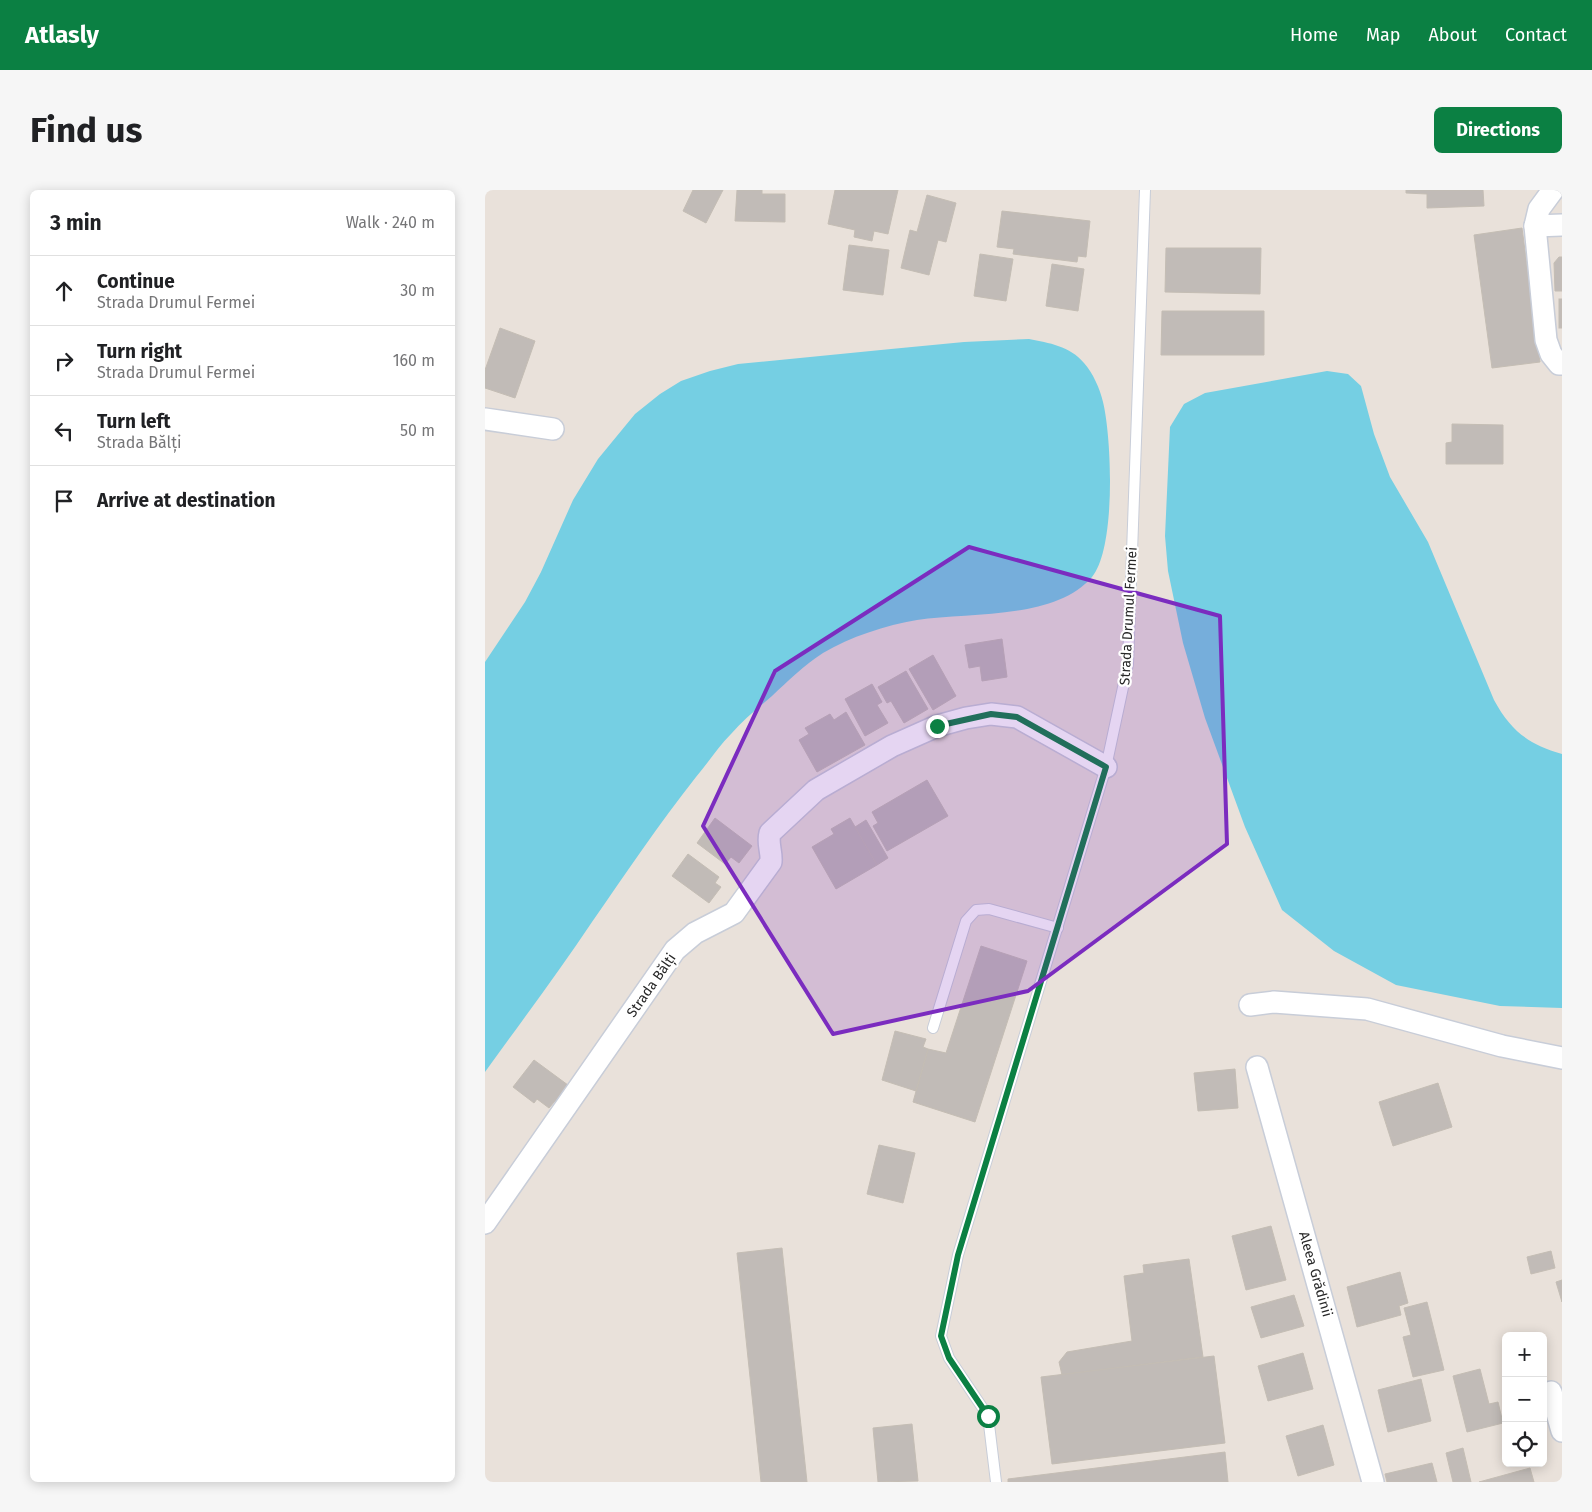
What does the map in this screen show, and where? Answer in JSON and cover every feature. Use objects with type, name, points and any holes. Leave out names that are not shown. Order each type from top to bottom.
[{"type":"street","points":[[1553,190],[1539,209],[1535,226],[1546,340],[1551,354],[1559,364],[1562,364]]},
{"type":"street","points":[[1535,226],[1562,225]]},
{"type":"street","points":[[485,419],[553,429]]},
{"type":"street","name":"Strada Bălți","points":[[485,1222],[675,950],[695,933],[734,912],[771,862],[772,854],[767,842],[770,833],[816,790],[892,746],[937,726],[991,714],[1017,717],[1106,767]]},
{"type":"street","points":[[1250,1005],[1273,1002],[1367,1009],[1502,1046],[1562,1058]]},
{"type":"street","name":"Aleea Grădinii","points":[[1257,1066],[1373,1482]]},
{"type":"street","points":[[1551,1392],[1562,1430]]},
{"type":"lane","name":"Strada Drumul Fermei","points":[[996,1482],[988,1416],[949,1358],[941,1336],[958,1255],[1106,767],[1128,664],[1145,190]]},
{"type":"lane","points":[[933,1028],[966,920],[976,910],[989,910],[1058,928]]},
{"type":"highlighted area","points":[[969,547],[1220,616],[1227,844],[1028,991],[833,1034],[703,826],[775,671]]},
{"type":"water","points":[[1029,339],[1059,346],[1078,357],[1093,376],[1102,397],[1108,441],[1110,492],[1105,543],[1100,563],[1092,577],[1076,591],[1057,601],[1034,607],[1011,612],[917,620],[881,628],[834,647],[803,668],[746,719],[717,750],[656,831],[485,1072],[485,662],[525,602],[541,572],[573,500],[598,459],[635,414],[660,394],[681,381],[710,371],[738,364],[964,342]]},
{"type":"water","points":[[1327,371],[1348,374],[1361,386],[1374,434],[1390,477],[1428,542],[1500,711],[1514,728],[1530,741],[1562,754],[1562,1008],[1500,1006],[1396,985],[1334,951],[1282,910],[1245,827],[1205,718],[1183,643],[1168,571],[1165,536],[1170,427],[1184,404],[1205,393]]},
{"type":"building","points":[[693,190],[723,190],[706,223],[683,211]]},
{"type":"building","points":[[737,190],[762,190],[762,194],[785,194],[785,222],[735,221]]},
{"type":"building","points":[[835,190],[898,190],[888,234],[874,231],[872,241],[854,237],[855,230],[828,224]]},
{"type":"building","points":[[1406,190],[1483,190],[1484,206],[1427,208],[1427,194],[1406,193]]},
{"type":"building","points":[[927,195],[956,203],[946,242],[938,240],[929,275],[901,268],[910,230],[917,232]]},
{"type":"building","points":[[1002,211],[1090,221],[1086,257],[1078,256],[1077,262],[1013,254],[1014,249],[997,247]]},
{"type":"building","points":[[1522,228],[1540,362],[1492,368],[1474,235]]},
{"type":"building","points":[[849,245],[889,250],[883,295],[843,290]]},
{"type":"building","points":[[1166,248],[1261,248],[1260,294],[1165,292]]},
{"type":"building","points":[[980,254],[1013,259],[1006,301],[974,296]]},
{"type":"building","points":[[1559,257],[1562,257],[1562,291],[1555,291],[1554,263]]},
{"type":"building","points":[[1052,264],[1084,269],[1078,311],[1046,306]]},
{"type":"building","points":[[1559,299],[1562,299],[1562,328],[1559,328]]},
{"type":"building","points":[[1162,311],[1264,311],[1264,355],[1161,355]]},
{"type":"building","points":[[500,328],[535,341],[515,398],[485,388],[485,370]]},
{"type":"building","points":[[1452,424],[1503,425],[1503,464],[1446,464],[1446,443],[1452,442]]},
{"type":"building","points":[[1002,639],[1007,677],[982,681],[980,666],[969,668],[965,645]]},
{"type":"building","points":[[933,655],[956,696],[933,710],[909,669]]},
{"type":"building","points":[[906,671],[928,709],[904,723],[891,701],[887,703],[878,687]]},
{"type":"building","points":[[872,684],[882,702],[877,705],[888,723],[865,736],[845,699]]},
{"type":"building","points":[[846,712],[865,745],[817,772],[799,740],[809,734],[805,728],[830,714],[834,720]]},
{"type":"building","points":[[927,780],[948,816],[887,851],[873,826],[878,823],[872,812]]},
{"type":"building","points":[[715,818],[752,846],[739,863],[731,857],[725,864],[697,843]]},
{"type":"building","points":[[850,818],[877,865],[836,889],[812,847],[834,834],[831,829]]},
{"type":"building","points":[[866,820],[888,858],[877,865],[855,827]]},
{"type":"building","points":[[688,854],[719,877],[715,883],[721,887],[709,903],[672,876]]},
{"type":"building","points":[[981,946],[1027,961],[975,1122],[913,1102],[928,1049],[946,1053]]},
{"type":"building","points":[[895,1031],[926,1039],[923,1047],[928,1049],[916,1091],[882,1080]]},
{"type":"building","points":[[534,1060],[572,1088],[560,1104],[555,1101],[549,1108],[537,1099],[534,1103],[513,1087]]},
{"type":"building","points":[[1235,1069],[1238,1108],[1198,1111],[1194,1073]]},
{"type":"building","points":[[1438,1083],[1452,1127],[1393,1146],[1379,1102]]},
{"type":"building","points":[[879,1145],[915,1153],[903,1203],[867,1194]]},
{"type":"building","points":[[1271,1226],[1286,1280],[1246,1290],[1232,1236]]},
{"type":"building","points":[[782,1248],[807,1482],[761,1482],[737,1253]]},
{"type":"building","points":[[1551,1251],[1555,1268],[1531,1274],[1527,1257]]},
{"type":"building","points":[[1189,1259],[1203,1357],[1062,1375],[1059,1362],[1067,1352],[1132,1341],[1124,1276],[1144,1273],[1143,1265]]},
{"type":"building","points":[[1400,1272],[1408,1303],[1399,1306],[1401,1315],[1357,1327],[1347,1287]]},
{"type":"building","points":[[1562,1280],[1562,1302],[1556,1282]]},
{"type":"building","points":[[1294,1295],[1304,1326],[1261,1338],[1251,1307]]},
{"type":"building","points":[[1427,1302],[1444,1370],[1413,1377],[1403,1337],[1411,1335],[1404,1308]]},
{"type":"building","points":[[1303,1353],[1313,1389],[1268,1401],[1258,1366]]},
{"type":"building","points":[[1214,1356],[1225,1443],[1052,1464],[1041,1377]]},
{"type":"building","points":[[1480,1369],[1489,1404],[1498,1402],[1502,1423],[1467,1432],[1453,1376]]},
{"type":"building","points":[[1421,1379],[1431,1421],[1388,1432],[1378,1390]]},
{"type":"building","points":[[912,1424],[918,1481],[878,1482],[873,1428]]},
{"type":"building","points":[[1323,1425],[1334,1465],[1298,1476],[1286,1436]]},
{"type":"building","points":[[1463,1448],[1471,1482],[1453,1482],[1446,1453]]},
{"type":"building","points":[[1225,1452],[1228,1482],[1008,1482],[1008,1479]]},
{"type":"building","points":[[1432,1463],[1437,1482],[1387,1482],[1385,1474]]},
{"type":"building","points":[[1530,1468],[1534,1482],[1479,1482]]},
{"type":"route","points":[[937,726],[966,718],[991,714],[1017,717],[1106,767],[958,1255],[941,1336],[949,1358],[988,1416]]}]
